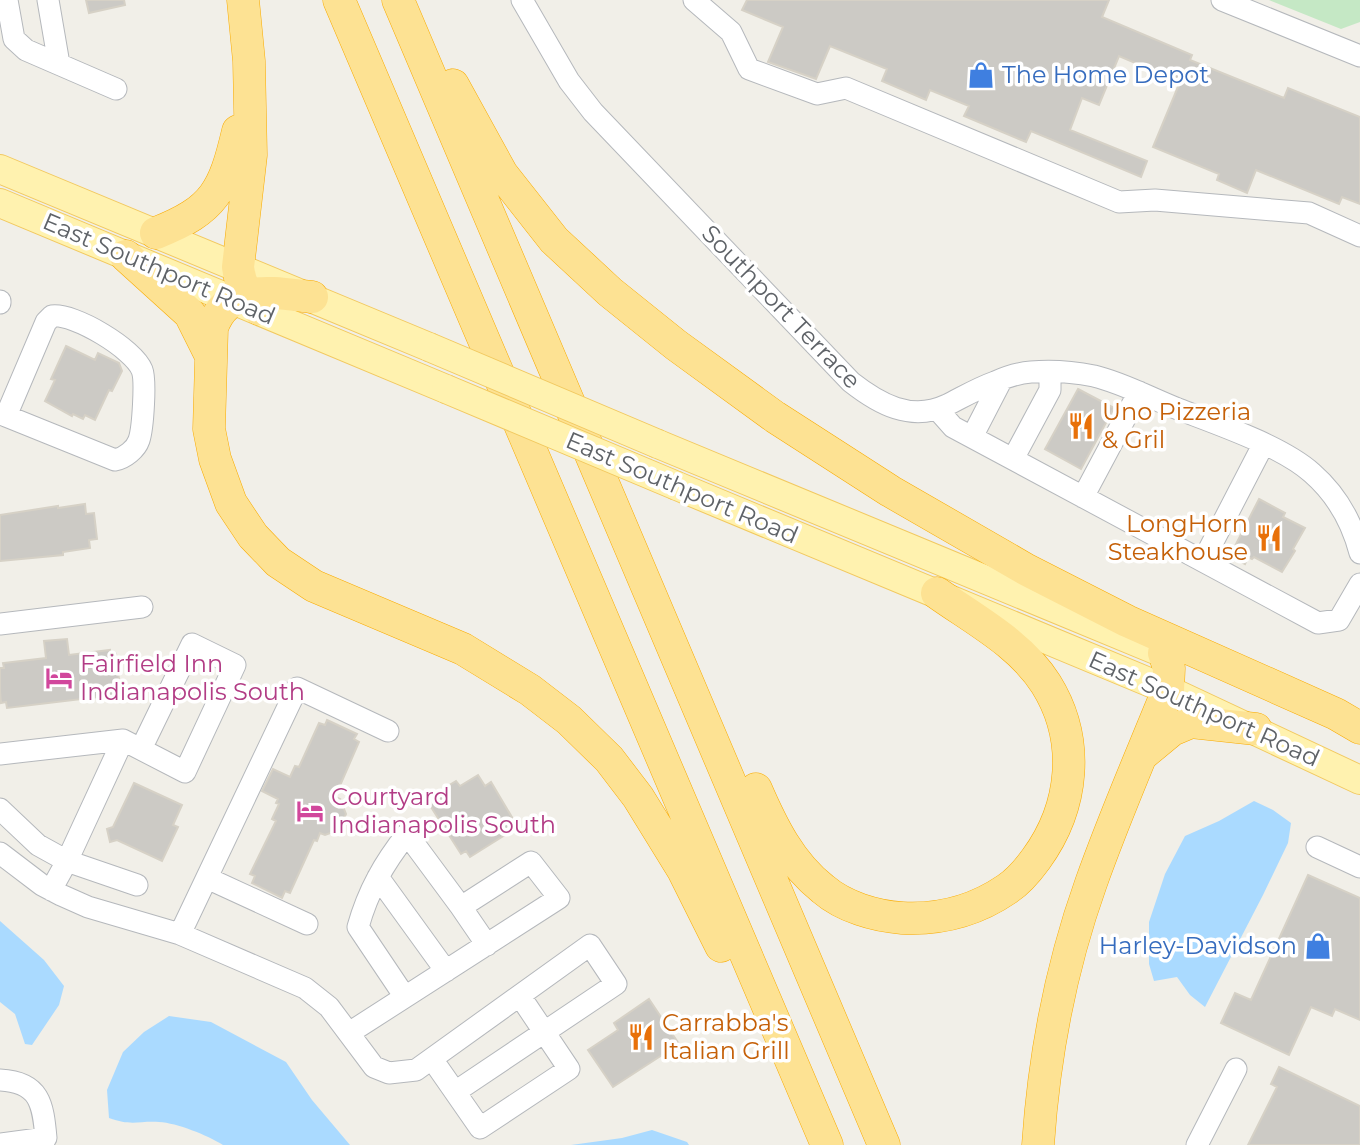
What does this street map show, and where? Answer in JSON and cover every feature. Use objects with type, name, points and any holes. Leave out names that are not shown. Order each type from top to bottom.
[{"type":"highway","points":[[243,0],[247,32],[251,155],[245,294]]},
{"type":"highway","points":[[339,0],[821,1132]]},
{"type":"highway","points":[[398,0],[884,1145]]},
{"type":"highway","points":[[406,0],[502,174],[554,240],[610,292],[676,345],[775,417],[890,492],[1027,570],[1127,621],[1336,714],[1360,728]]},
{"type":"highway","points":[[156,233],[183,222],[207,206],[219,190],[230,163],[248,88]]},
{"type":"highway","points":[[126,256],[190,314],[211,357]]},
{"type":"highway","points":[[312,297],[275,293],[245,294],[222,306],[217,314],[212,328],[209,429],[215,460],[231,503],[253,536],[278,562],[314,586],[463,649],[508,674],[569,720],[609,759],[668,842],[719,944],[821,1132]]},
{"type":"highway","points":[[656,609],[691,643],[772,827],[796,863],[823,890],[838,899],[886,917],[926,919],[977,907],[1009,888],[1025,874],[1049,841],[1060,819],[1070,759],[1062,717],[1046,684],[1038,674],[1010,644],[937,593]]},
{"type":"highway","points":[[1038,1145],[1041,1102],[1051,1036],[1069,956],[1090,885],[1168,690],[1169,668],[1164,653]]},
{"type":"highway","points":[[1142,755],[1172,730],[1191,722],[1255,729]]},
{"type":"main road","name":"East Southport Road","points":[[0,169],[156,233],[245,294]]},
{"type":"main road","name":"East Southport Road","points":[[0,203],[126,256],[245,294],[446,389],[1168,690],[1360,780]]},
{"type":"main road","name":"East Southport Road","points":[[312,297],[1360,737]]},
{"type":"street","points":[[6,0],[14,39],[26,50],[116,89]]},
{"type":"street","points":[[48,0],[59,64]]},
{"type":"street","name":"Southport Terrace","points":[[522,0],[569,81],[593,112],[850,382],[878,402],[894,409],[924,412],[937,409],[980,387],[1023,373],[1049,372],[1095,377],[1139,392],[1263,445],[1308,470],[1327,487],[1349,521],[1360,554]]},
{"type":"street","points":[[694,0],[731,32],[749,69],[817,94],[846,88],[1119,202],[1155,200],[1309,213],[1360,236]]},
{"type":"street","points":[[1222,0],[1360,56]]},
{"type":"street","points":[[60,315],[97,330],[135,359],[144,374],[139,442],[122,459],[116,460],[3,415],[46,322],[52,316],[60,315]]},
{"type":"street","points":[[1013,459],[1050,390],[1049,372]]},
{"type":"street","points":[[972,437],[1002,379]]},
{"type":"street","points":[[1083,497],[1139,392]]},
{"type":"street","points":[[937,409],[953,427],[1318,623],[1339,620],[1360,584]]},
{"type":"street","points":[[1203,561],[1263,445]]},
{"type":"street","points":[[0,624],[142,607]]},
{"type":"street","points":[[0,754],[132,745],[185,772],[235,665],[192,644],[132,745],[51,890]]},
{"type":"street","points":[[180,934],[297,688],[388,731]]},
{"type":"street","points":[[0,809],[38,845],[67,861],[137,884]]},
{"type":"street","points":[[405,997],[358,927],[362,911],[386,860],[407,834],[487,945]]},
{"type":"street","points":[[1317,847],[1360,867]]},
{"type":"street","points":[[0,853],[51,890],[88,907],[180,934],[305,988],[329,1007],[374,1067],[389,1073],[424,1064],[590,945],[616,984],[455,1092]]},
{"type":"street","points":[[349,1033],[559,898],[531,862],[461,906]]},
{"type":"street","points":[[378,877],[446,971]]},
{"type":"street","points":[[207,878],[307,924]]},
{"type":"street","points":[[424,1064],[455,1092],[480,1128],[569,1069],[520,996]]},
{"type":"street","points":[[1197,1145],[1236,1069]]},
{"type":"street","points":[[0,1080],[19,1083],[38,1097],[43,1109],[46,1142],[0,1144]]},
{"type":"green space","points":[[1269,0],[1360,0],[1360,22],[1341,29]]},
{"type":"water","points":[[1254,801],[1291,823],[1288,843],[1205,1007],[1190,995],[1177,977],[1154,981],[1149,964],[1149,922],[1165,874],[1185,836]]},
{"type":"water","points":[[0,921],[44,960],[64,986],[59,1005],[32,1045],[25,1044],[15,1014],[0,1002]]},
{"type":"water","points":[[169,1016],[211,1022],[286,1062],[312,1100],[350,1145],[223,1145],[174,1125],[159,1122],[129,1123],[109,1118],[107,1090],[123,1052],[144,1032]]},
{"type":"water","points":[[652,1130],[689,1145],[571,1145],[622,1138]]},
{"type":"building","points":[[86,0],[124,0],[125,5],[89,13]]},
{"type":"building","points":[[747,0],[1109,0],[1102,17],[1192,55],[1190,60],[1284,98],[1288,88],[1360,117],[1360,204],[1342,197],[1339,204],[1256,170],[1247,193],[1217,180],[1219,174],[1153,147],[1180,82],[1119,56],[1099,105],[1082,98],[1070,130],[1147,161],[1141,177],[1031,131],[1026,142],[964,116],[969,106],[930,90],[926,100],[882,81],[887,69],[830,46],[816,79],[768,62],[783,27],[742,10]]},
{"type":"building","points":[[66,346],[95,360],[98,353],[119,363],[122,371],[112,391],[109,390],[95,420],[85,415],[83,419],[73,414],[72,416],[45,401],[55,380],[51,379]]},
{"type":"building","name":"Uno Pizzeria & Gril","points":[[1078,389],[1114,408],[1081,469],[1045,449]]},
{"type":"building","name":"LongHorn Steakhouse","points":[[1259,499],[1285,513],[1283,517],[1305,528],[1282,572],[1254,557],[1248,557],[1245,564],[1234,558],[1238,550],[1234,548]]},
{"type":"building","points":[[85,504],[86,514],[94,513],[97,539],[89,540],[90,548],[63,552],[63,555],[0,561],[0,515]]},
{"type":"building","name":"Fairfield Inn Indianapolis South","points":[[67,639],[69,655],[110,650],[110,655],[116,654],[120,688],[115,688],[116,695],[7,708],[6,702],[1,703],[0,668],[4,668],[3,663],[46,658],[44,641]]},
{"type":"building","name":"Courtyard Indianapolis South","points":[[327,720],[357,734],[354,739],[359,742],[335,797],[340,799],[337,805],[344,809],[346,814],[339,830],[325,835],[320,833],[317,841],[314,840],[290,893],[285,891],[282,898],[252,883],[255,876],[250,874],[276,821],[272,819],[279,804],[276,803],[278,799],[262,791],[273,769],[290,777],[295,766],[299,767],[319,723],[325,725]]},
{"type":"building","points":[[478,775],[485,786],[491,782],[516,824],[513,830],[470,857],[466,851],[461,854],[429,804],[433,802],[430,797],[456,781],[460,786]]},
{"type":"building","points":[[134,783],[182,805],[173,825],[178,827],[162,861],[117,840],[110,842],[107,829],[113,827]]},
{"type":"building","name":"Harley-Davidson","points":[[1308,875],[1360,898],[1360,1020],[1335,1009],[1332,1016],[1311,1007],[1289,1055],[1221,1023],[1235,993],[1251,1000]]},
{"type":"building","name":"Carrabba's Italian Grill","points":[[649,999],[679,1044],[613,1087],[588,1050],[618,1030],[614,1023]]},
{"type":"building","points":[[1279,1067],[1360,1106],[1360,1145],[1248,1145],[1277,1087],[1271,1084]]},
{"type":"place","name":"The Home Depot","points":[[981,75]]},
{"type":"place","name":"Uno Pizzeria & Gril","points":[[1081,426]]},
{"type":"place","name":"LongHorn Steakhouse","points":[[1269,538]]},
{"type":"place","name":"Fairfield Inn Indianapolis South","points":[[59,678]]},
{"type":"place","name":"Courtyard Indianapolis South","points":[[310,811]]},
{"type":"place","name":"Harley-Davidson","points":[[1318,946]]},
{"type":"place","name":"Carrabba's Italian Grill","points":[[641,1037]]}]
